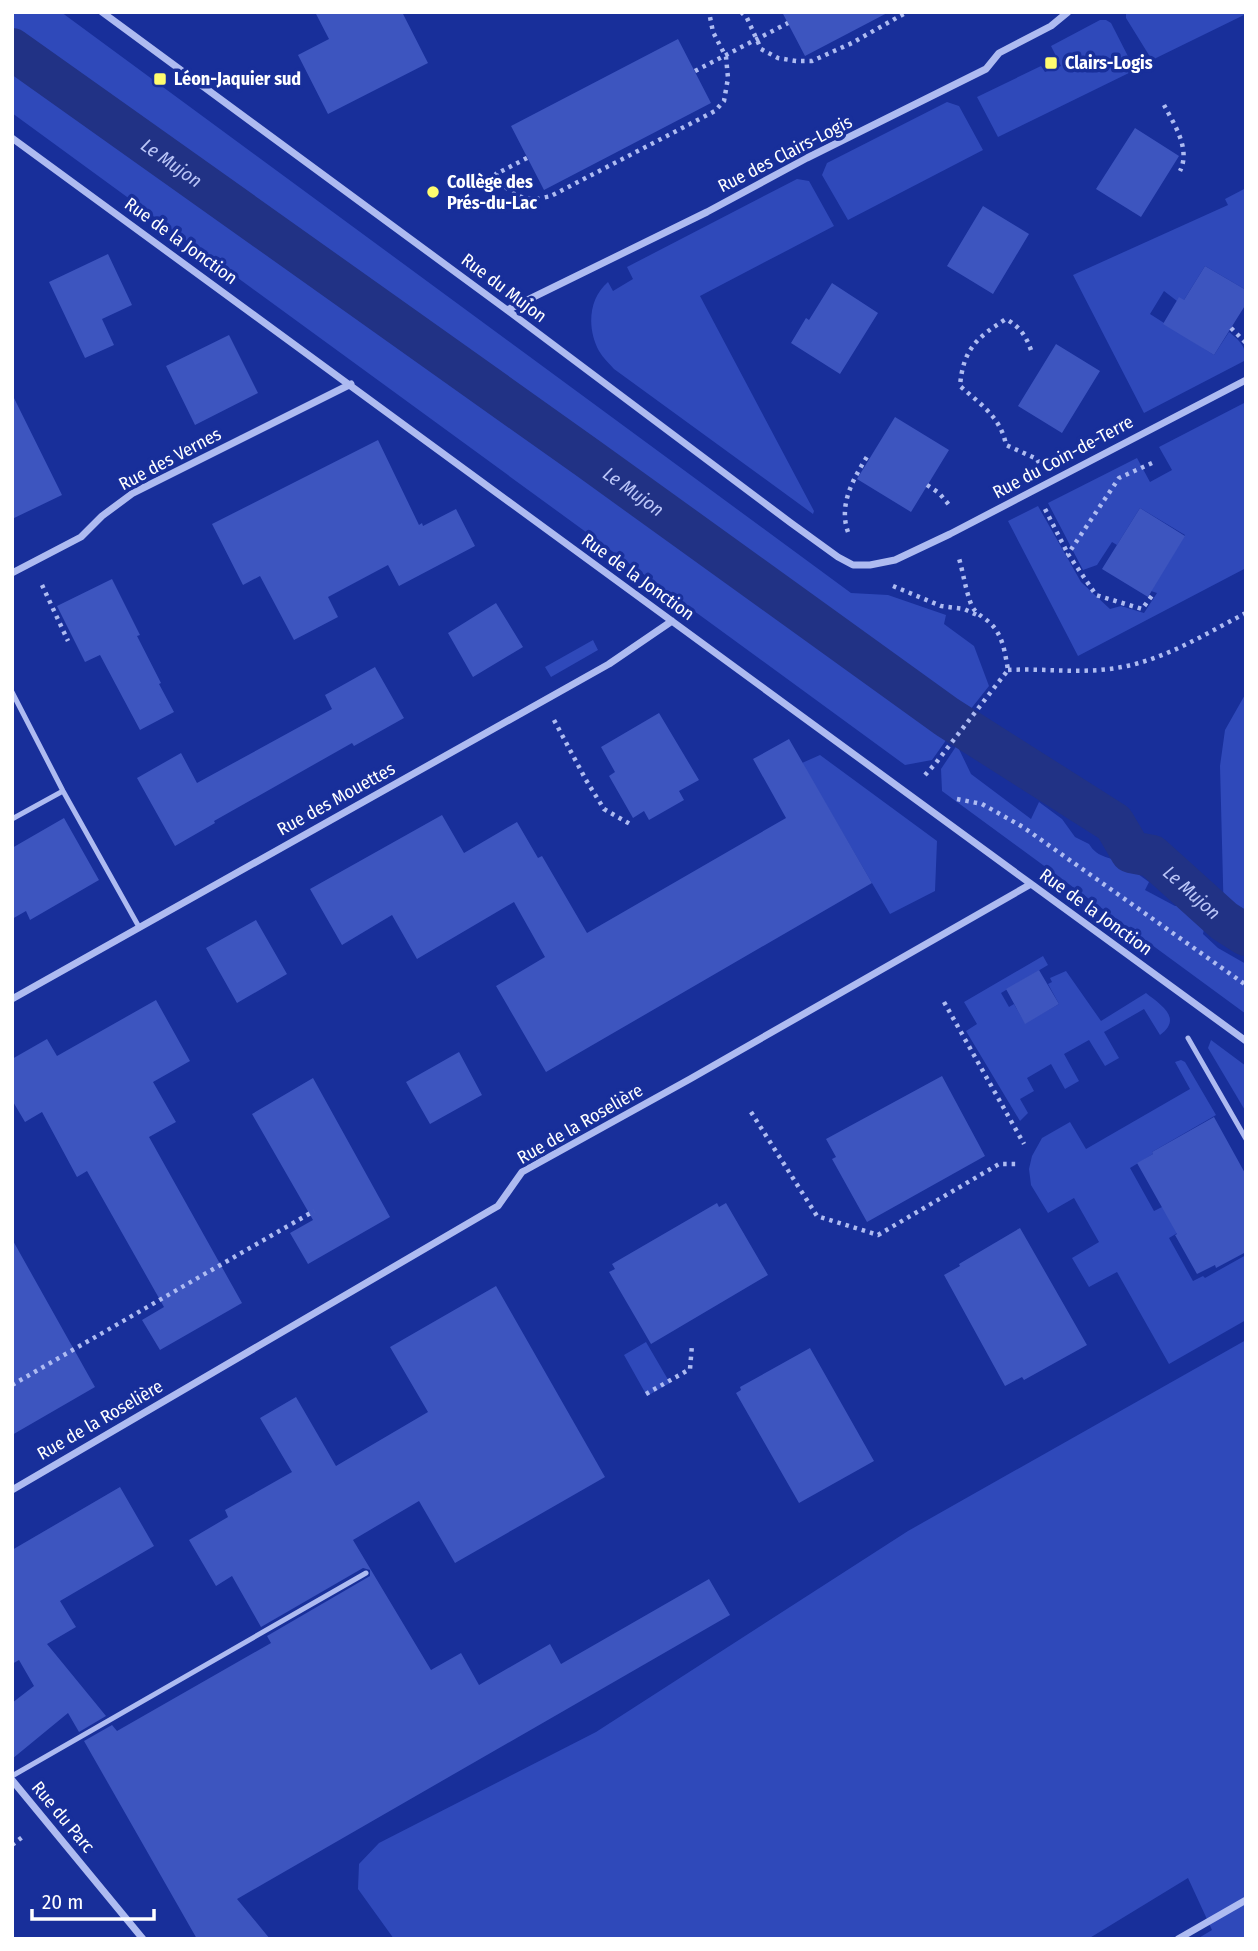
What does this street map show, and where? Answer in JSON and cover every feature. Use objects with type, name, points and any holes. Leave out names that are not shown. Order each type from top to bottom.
[{"type":"street","name":"Rue du Mujon","points":[[102,12],[838,557],[853,565],[895,560]]},
{"type":"street","name":"Rue des Clairs-Logis","points":[[507,310],[707,212],[807,158],[986,69],[999,53],[1051,26],[1068,12]]},
{"type":"street","name":"Rue de la Jonction","points":[[12,138],[1246,1041]]},
{"type":"street","name":"Rue du Coin-de-Terre","points":[[895,560],[1246,380]]},
{"type":"street","name":"Rue des Vernes","points":[[12,573],[81,537],[102,516],[133,493],[351,384]]},
{"type":"street","name":"Rue des Mouettes","points":[[12,999],[609,664],[672,621]]},
{"type":"street","name":"Rue de la Roselière","points":[[12,1490],[498,1206],[522,1172],[1031,884]]},
{"type":"street","name":"Rue du Parc","points":[[12,1778],[143,1939]]},
{"type":"street","points":[[1178,1939],[1246,1900]]},
{"type":"lane","points":[[12,692],[63,792],[139,927]]},
{"type":"lane","points":[[12,819],[63,792]]},
{"type":"lane","points":[[1188,1038],[1246,1139]]},
{"type":"lane","points":[[12,1778],[366,1573]]},
{"type":"path","points":[[527,158],[496,174],[497,177],[507,190],[532,199],[551,196],[715,111],[724,101],[728,78],[725,55],[713,32],[709,12]]},
{"type":"path","points":[[741,12],[747,18],[761,49],[778,58],[796,61],[811,61],[852,43],[907,12]]},
{"type":"path","points":[[695,71],[788,23]]},
{"type":"path","points":[[1164,105],[1182,141],[1183,164],[1180,171]]},
{"type":"path","points":[[1031,350],[1027,337],[1016,324],[1006,319],[970,347],[962,367],[960,386],[991,413],[1004,432],[1006,444],[1037,459],[1049,482]]},
{"type":"path","points":[[1231,328],[1246,344]]},
{"type":"path","points":[[850,538],[845,523],[849,489],[868,455]]},
{"type":"path","points":[[1069,554],[1119,478],[1152,463]]},
{"type":"path","points":[[1035,490],[1069,554],[1096,594],[1142,609],[1154,593]]},
{"type":"path","points":[[950,534],[962,566],[971,605],[978,615]]},
{"type":"path","points":[[870,565],[881,580],[900,590],[941,606],[964,609],[989,621],[998,631],[1004,648],[1008,670],[935,764]]},
{"type":"path","points":[[38,575],[68,641]]},
{"type":"path","points":[[1008,670],[1114,669],[1137,664],[1169,653],[1246,613]]},
{"type":"path","points":[[551,713],[604,809],[630,824]]},
{"type":"path","points":[[954,799],[982,804],[1023,827],[1246,985]]},
{"type":"path","points":[[944,1002],[1024,1143]]},
{"type":"path","points":[[751,1112],[817,1216],[878,1235],[999,1164],[1018,1164]]},
{"type":"path","points":[[12,1385],[314,1211]]},
{"type":"path","points":[[646,1394],[691,1369],[692,1345]]},
{"type":"shaded area","points":[[12,12],[61,12],[851,593],[888,595],[946,615],[944,624],[974,646],[989,686],[966,715],[12,35]]},
{"type":"shaded area","points":[[1126,12],[1246,14],[1152,60],[1126,18]]},
{"type":"shaded area","points":[[1100,20],[1111,23],[1135,70],[998,137],[977,97],[1041,66],[1045,72],[1061,66],[1051,46]]},
{"type":"shaded area","points":[[12,64],[949,736],[932,760],[905,765],[12,113]]},
{"type":"shaded area","points":[[947,102],[959,106],[983,150],[848,220],[822,175],[827,163]]},
{"type":"shaded area","points":[[797,179],[809,181],[834,226],[700,296],[814,511],[813,514],[614,369],[599,351],[591,324],[593,306],[601,289],[608,282],[613,291],[633,279],[627,267]]},
{"type":"shaded area","points":[[1246,188],[1246,290],[1205,266],[1184,300],[1177,301],[1164,291],[1150,314],[1214,355],[1229,332],[1241,344],[1246,360],[1144,413],[1073,275],[1228,205],[1225,199]]},
{"type":"shaded area","points":[[1246,402],[1246,568],[1078,656],[1008,521],[1038,506],[1081,582],[1110,609],[1121,606],[1144,613],[1157,593],[1151,591],[1185,535],[1140,508],[1117,545],[1112,542],[1097,565],[1083,570],[1048,503],[1137,458],[1150,482],[1172,470],[1159,447]]},
{"type":"shaded area","points":[[593,640],[598,650],[551,677],[545,667]]},
{"type":"shaded area","points":[[1246,693],[1246,935],[1224,921],[1220,766],[1225,730]]},
{"type":"shaded area","points":[[957,745],[971,774],[1031,819],[1039,802],[1062,819],[1075,837],[1089,844],[1101,855],[1125,864],[1149,882],[1145,890],[1175,906],[1184,906],[1206,919],[1203,934],[1218,948],[1246,964],[1246,1014],[942,791],[941,769]]},
{"type":"shaded area","points":[[820,755],[937,841],[935,891],[890,914],[802,763]]},
{"type":"shaded area","points":[[1043,956],[1048,965],[1001,993],[1009,1007],[1014,1004],[1025,1023],[1059,1004],[1048,984],[1052,982],[1050,978],[1066,971],[1101,1021],[1146,993],[1167,1012],[1170,1023],[1160,1035],[1144,1009],[1104,1032],[1119,1058],[1105,1066],[1089,1040],[1064,1054],[1079,1081],[1065,1089],[1051,1064],[1027,1078],[1034,1091],[1020,1099],[1028,1113],[1020,1121],[966,1031],[977,1024],[964,1002]]},
{"type":"shaded area","points":[[1211,1040],[1246,1066],[1246,1112],[1208,1048]]},
{"type":"shaded area","points":[[1175,1062],[1185,1062],[1216,1115],[1130,1168],[1154,1211],[1164,1206],[1179,1232],[1169,1238],[1193,1281],[1203,1276],[1205,1278],[1246,1255],[1246,1320],[1169,1364],[1117,1272],[1089,1287],[1072,1258],[1099,1242],[1074,1198],[1048,1213],[1031,1185],[1029,1169],[1032,1156],[1042,1138],[1070,1122],[1086,1149],[1190,1089]]},
{"type":"shaded area","points":[[1246,1340],[1246,1939],[1197,1939],[1212,1930],[1188,1878],[1088,1939],[394,1939],[358,1889],[359,1864],[379,1843],[596,1732],[908,1531]]},
{"type":"shaded area","points":[[646,1342],[670,1383],[647,1396],[624,1355]]},
{"type":"building","points":[[315,12],[402,12],[428,63],[328,114],[298,55],[329,39]]},
{"type":"building","points":[[782,12],[889,12],[805,56]]},
{"type":"building","points":[[678,39],[711,103],[544,190],[511,126]]},
{"type":"building","points":[[1135,128],[1179,156],[1141,217],[1096,189]]},
{"type":"building","points":[[983,206],[1029,234],[993,294],[947,266]]},
{"type":"building","points":[[108,254],[132,305],[102,319],[114,345],[85,358],[49,282]]},
{"type":"building","points":[[1205,266],[1246,290],[1246,304],[1214,355],[1163,324],[1179,297],[1184,300]]},
{"type":"building","points":[[832,283],[878,313],[840,374],[791,343]]},
{"type":"building","points":[[229,335],[258,393],[195,425],[166,366]]},
{"type":"building","points":[[1056,344],[1100,371],[1062,433],[1018,406]]},
{"type":"building","points":[[12,394],[62,495],[12,519]]},
{"type":"building","points":[[895,417],[949,450],[911,512],[857,479]]},
{"type":"building","points":[[378,440],[419,525],[422,523],[423,526],[456,509],[475,546],[399,586],[388,565],[328,597],[338,617],[294,640],[260,576],[243,585],[212,524]]},
{"type":"building","points":[[1140,508],[1185,536],[1148,597],[1102,569]]},
{"type":"building","points":[[112,579],[174,712],[140,730],[100,655],[85,662],[57,606]]},
{"type":"building","points":[[496,603],[523,647],[473,677],[448,633]]},
{"type":"building","points":[[375,667],[404,718],[354,746],[352,743],[175,846],[137,778],[181,753],[197,783],[332,709],[325,695]]},
{"type":"building","points":[[659,713],[699,780],[679,791],[684,800],[649,820],[644,811],[633,818],[609,776],[615,772],[601,747]]},
{"type":"building","points":[[789,739],[872,883],[546,1072],[496,986],[545,957],[514,902],[417,959],[392,915],[342,945],[310,889],[442,815],[464,853],[517,822],[538,858],[542,856],[587,933],[786,818],[753,759]]},
{"type":"building","points":[[64,818],[99,880],[30,920],[26,911],[12,919],[12,848]]},
{"type":"building","points":[[256,920],[287,974],[237,1003],[206,948]]},
{"type":"building","points":[[1039,970],[1059,1004],[1025,1024],[1006,989]]},
{"type":"building","points":[[156,1000],[190,1061],[153,1082],[176,1122],[149,1137],[242,1303],[160,1350],[142,1320],[164,1307],[87,1171],[77,1177],[42,1112],[25,1122],[12,1100],[12,1059],[47,1039],[57,1056]]},
{"type":"building","points":[[459,1052],[482,1095],[430,1124],[406,1082]]},
{"type":"building","points":[[942,1076],[985,1156],[867,1222],[832,1159],[836,1157],[826,1139]]},
{"type":"building","points":[[313,1078],[390,1217],[308,1264],[290,1233],[313,1220],[252,1114]]},
{"type":"building","points":[[1214,1117],[1246,1175],[1246,1252],[1216,1268],[1215,1265],[1197,1274],[1137,1163]]},
{"type":"building","points":[[717,1203],[719,1207],[726,1203],[768,1275],[651,1344],[609,1272],[615,1269],[612,1264]]},
{"type":"building","points":[[1020,1228],[1087,1345],[1024,1380],[1022,1377],[1005,1386],[944,1275]]},
{"type":"building","points":[[12,1239],[95,1387],[12,1435]]},
{"type":"building","points":[[496,1286],[605,1477],[455,1563],[419,1501],[353,1540],[431,1670],[461,1653],[479,1685],[550,1644],[561,1664],[709,1579],[730,1615],[237,1899],[270,1939],[197,1939],[84,1741],[112,1725],[117,1731],[271,1643],[267,1636],[370,1576],[370,1570],[363,1568],[261,1627],[232,1576],[216,1586],[189,1540],[228,1517],[225,1510],[292,1472],[260,1418],[296,1397],[336,1466],[428,1412],[390,1347]]},
{"type":"building","points":[[810,1348],[874,1461],[799,1503],[736,1393],[741,1390],[740,1387]]},
{"type":"building","points":[[120,1487],[154,1546],[60,1601],[76,1627],[47,1644],[106,1716],[79,1732],[68,1713],[12,1759],[12,1703],[34,1686],[19,1660],[12,1664],[12,1550]]},
{"type":"waterway","name":"Le Mujon","points":[[12,49],[947,717],[1114,823],[1131,852],[1152,856],[1224,921],[1246,935]]},
{"type":"place","name":"Clairs-Logis","points":[[1051,63]]},
{"type":"place","name":"Léon-Jaquier sud","points":[[160,79]]},
{"type":"place","name":"Collège des Prés-du-Lac","points":[[433,192]]}]
